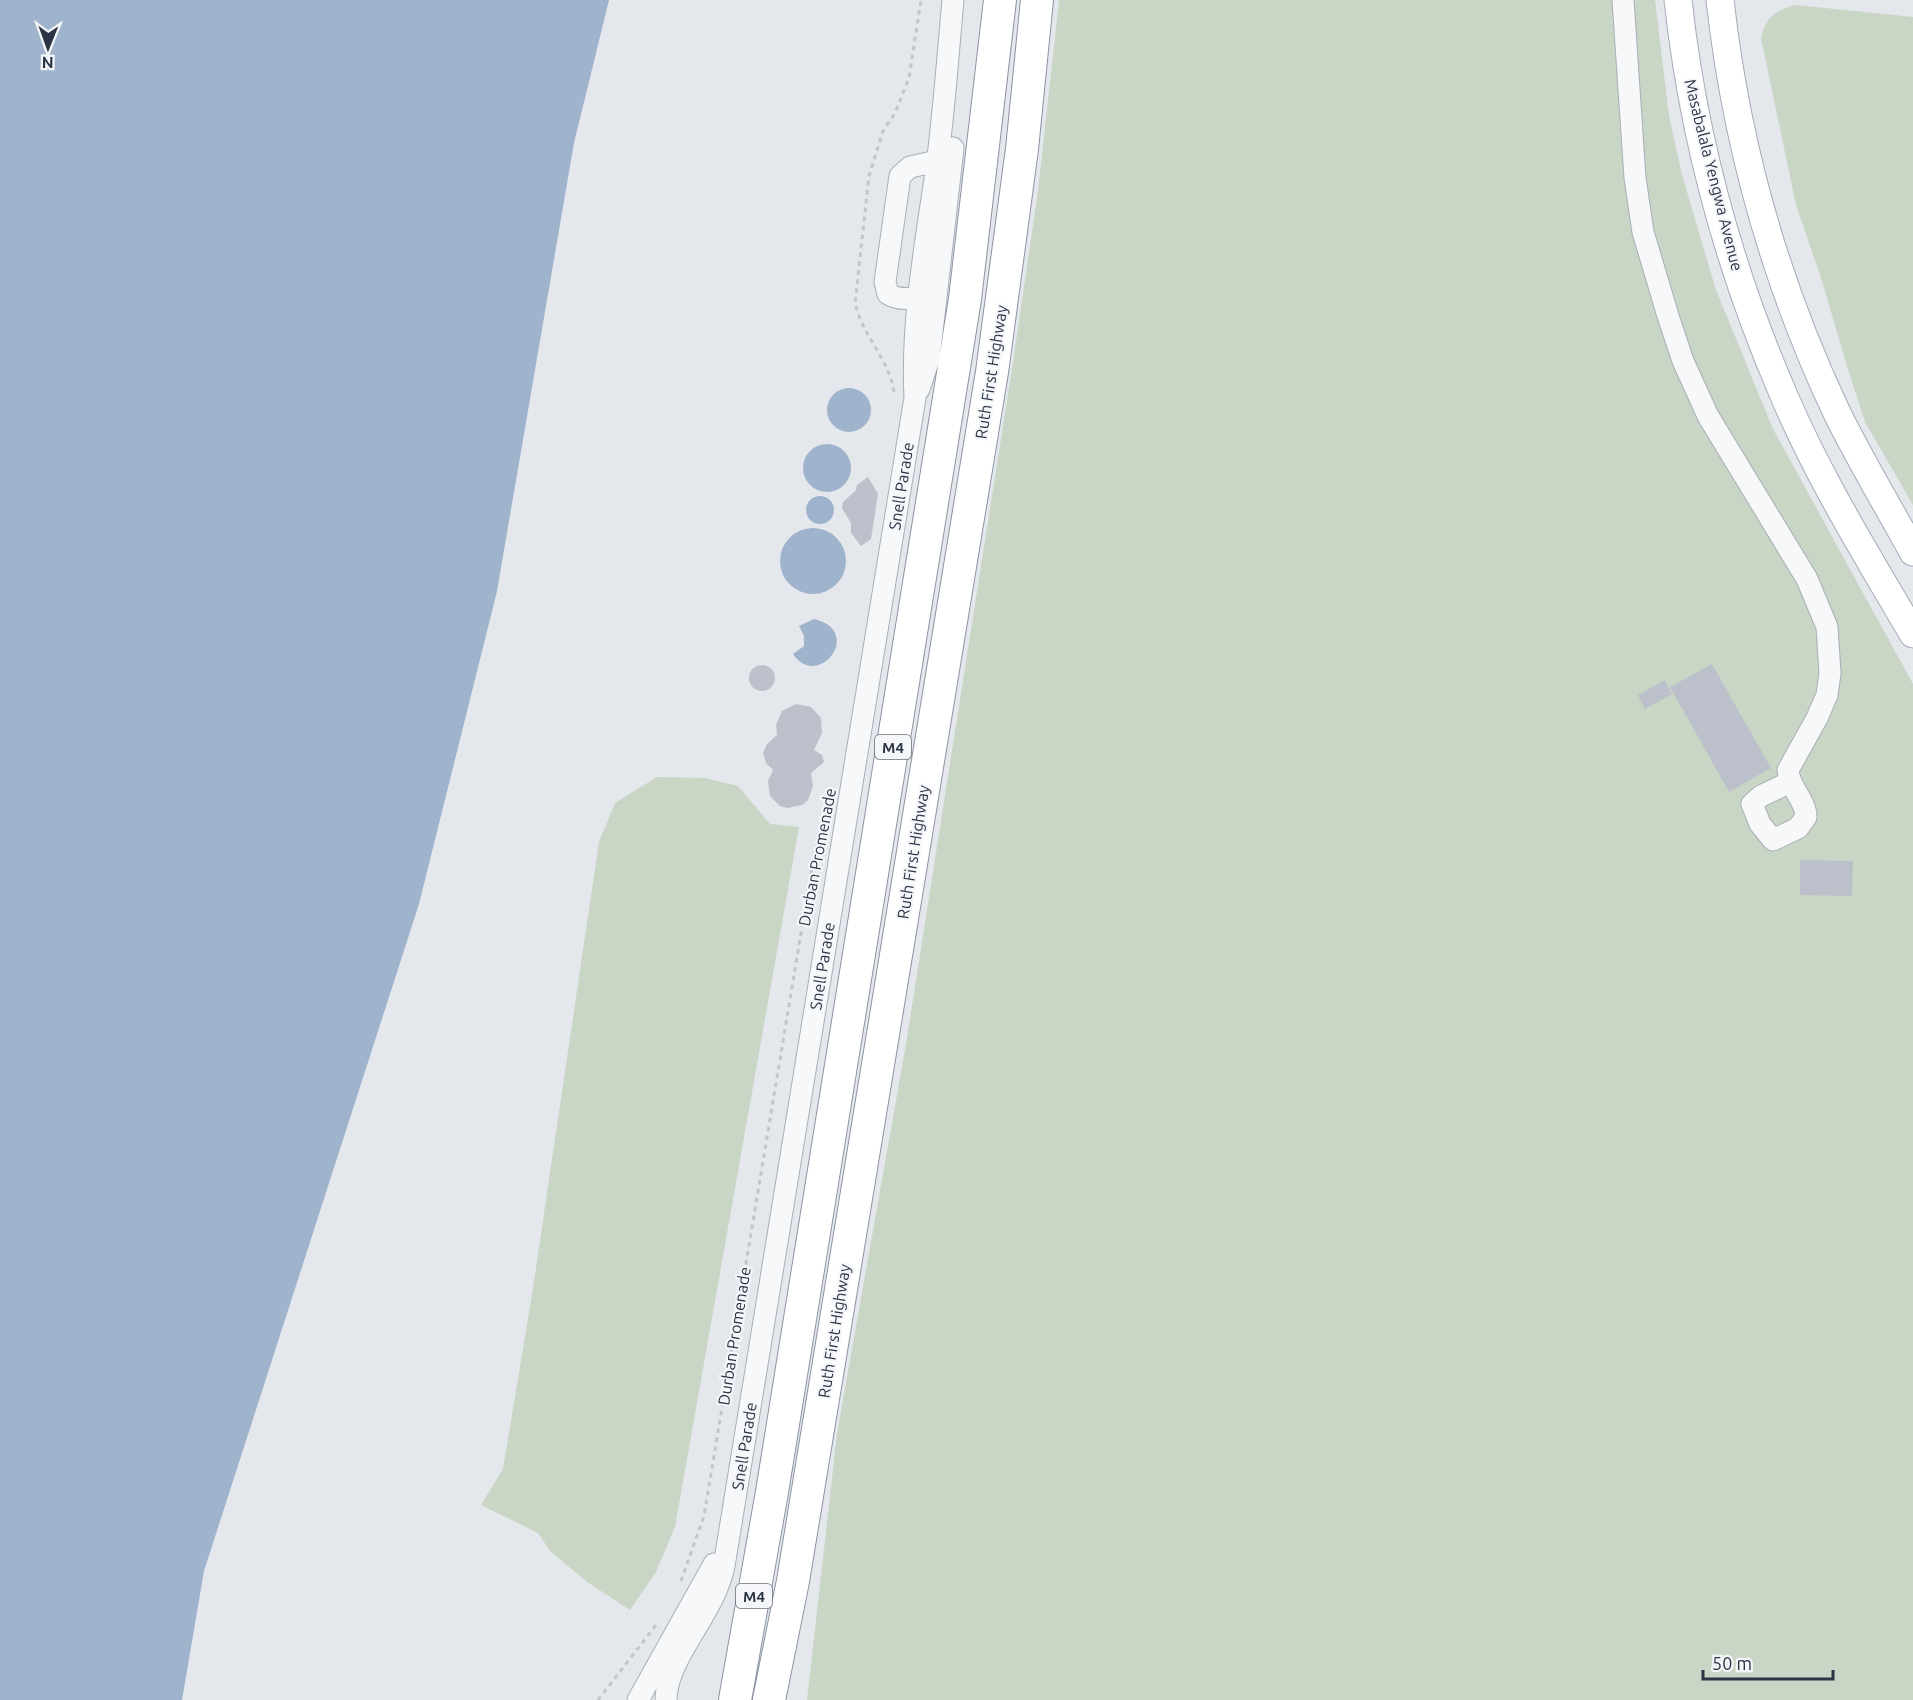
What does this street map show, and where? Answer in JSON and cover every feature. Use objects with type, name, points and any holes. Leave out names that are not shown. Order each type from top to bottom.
[{"type":"highway","name":"M4","points":[[735,1700],[772,1492],[965,299],[1000,0]]},
{"type":"highway","name":"Ruth First Highway","points":[[769,1700],[793,1581],[992,372],[1022,149],[1037,0]]},
{"type":"highway","points":[[715,1700],[754,1532],[772,1492]]},
{"type":"highway","points":[[787,1700],[795,1607],[793,1581]]},
{"type":"main road","name":"Masabalala Yengwa Avenue","points":[[1678,0],[1684,49],[1702,139],[1728,246],[1755,326],[1786,400],[1834,497],[1913,634]]},
{"type":"main road","points":[[1720,0],[1725,43],[1752,181],[1798,322],[1838,414],[1913,552]]},
{"type":"street","name":"Snell Parade","points":[[927,294],[953,0]]},
{"type":"street","name":"Snell Parade","points":[[666,1700],[670,1676],[716,1595],[729,1534],[905,400],[927,294],[966,0]]},
{"type":"street","points":[[1623,0],[1635,178],[1643,232],[1668,316],[1683,361],[1708,416],[1807,579],[1827,627],[1830,674],[1827,695],[1817,718],[1792,760],[1788,770],[1790,782]]},
{"type":"street","points":[[927,294],[900,298],[888,294],[885,289],[900,176],[910,167],[937,161]]},
{"type":"street","name":"Snell Parade","points":[[638,1700],[703,1588],[729,1534]]},
{"type":"path","points":[[905,400],[858,317],[855,303],[869,176],[883,131],[895,113],[909,78],[921,0]]},
{"type":"path","name":"Durban Promenade","points":[[681,1581],[704,1516],[814,855],[827,809]]},
{"type":"path","points":[[598,1700],[660,1621]]},
{"type":"green space","points":[[1059,0],[1655,0],[1669,116],[1682,175],[1716,290],[1773,429],[1913,684],[1913,1700],[807,1700],[837,1434],[906,1044],[1013,362],[1038,191]]},
{"type":"green space","points":[[1796,5],[1913,17],[1913,505],[1865,422],[1796,205],[1761,38],[1765,25],[1772,15]]},
{"type":"green space","points":[[657,777],[705,778],[738,786],[770,824],[799,827],[675,1527],[656,1572],[630,1610],[587,1582],[551,1552],[538,1533],[481,1505],[503,1469],[533,1288],[599,842],[615,803]]},
{"type":"water","points":[[0,0],[609,0],[574,143],[497,591],[419,904],[204,1571],[182,1700],[0,1700]]},
{"type":"water","points":[[849,388],[864,395],[871,410],[864,425],[849,432],[834,425],[827,410],[834,395]]},
{"type":"water","points":[[822,444],[832,444],[844,451],[851,463],[851,473],[844,485],[832,492],[822,492],[807,481],[803,473],[803,463],[814,448]]},
{"type":"water","points":[[820,496],[830,500],[834,510],[830,520],[820,524],[810,520],[806,510],[810,500]]},
{"type":"water","points":[[807,528],[819,528],[831,533],[841,543],[846,561],[844,574],[831,589],[819,594],[807,594],[795,589],[785,579],[780,567],[780,555],[785,543],[795,533]]},
{"type":"water","points":[[814,619],[829,625],[836,635],[836,645],[832,655],[824,662],[814,666],[803,664],[793,654],[804,646],[804,636],[799,626]]},
{"type":"building","points":[[868,477],[878,494],[871,539],[861,546],[851,533],[851,523],[842,508],[843,502],[856,490],[857,485]]},
{"type":"building","points":[[1712,664],[1771,768],[1729,792],[1670,687]]},
{"type":"building","points":[[762,665],[771,669],[775,678],[771,687],[762,691],[753,687],[749,678],[753,669]]},
{"type":"building","points":[[1665,680],[1672,694],[1645,709],[1638,695]]},
{"type":"building","points":[[796,704],[811,707],[821,718],[822,733],[814,750],[822,755],[824,762],[811,773],[813,786],[808,800],[802,805],[787,808],[780,806],[770,796],[768,781],[773,770],[766,763],[763,753],[767,744],[777,735],[776,725],[782,711]]},
{"type":"building","points":[[1800,860],[1853,861],[1852,896],[1800,895]]}]
